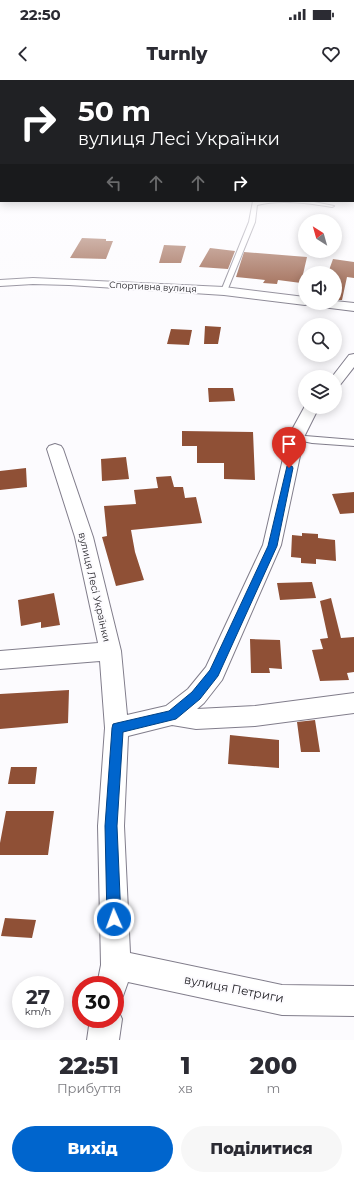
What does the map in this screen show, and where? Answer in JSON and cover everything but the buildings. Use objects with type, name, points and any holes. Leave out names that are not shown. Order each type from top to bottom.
[{"type":"street","name":"Спортивна вулиця","points":[[0,284],[51,281],[224,291],[298,300]]},
{"type":"street","points":[[342,306],[354,307]]},
{"type":"street","points":[[342,373],[354,358]]},
{"type":"street","points":[[172,715],[196,696],[214,672],[272,546],[296,437],[308,414]]},
{"type":"street","name":"вулиця Лесі Українки","points":[[55,448],[84,537],[110,651],[117,728],[111,826],[114,975]]},
{"type":"street","points":[[0,660],[110,651]]},
{"type":"street","points":[[117,728],[172,715],[196,719],[255,716],[354,704]]},
{"type":"street","name":"вулиця Петриги","points":[[114,975],[282,1000],[354,1001]]},
{"type":"street","points":[[103,1040],[105,1028]]},
{"type":"lane","points":[[224,291],[250,226]]},
{"type":"lane","points":[[296,437],[312,440],[354,443]]},
{"type":"route","points":[[114,919],[111,826],[117,728],[172,715],[196,696],[214,672],[272,546],[289,468]]}]
